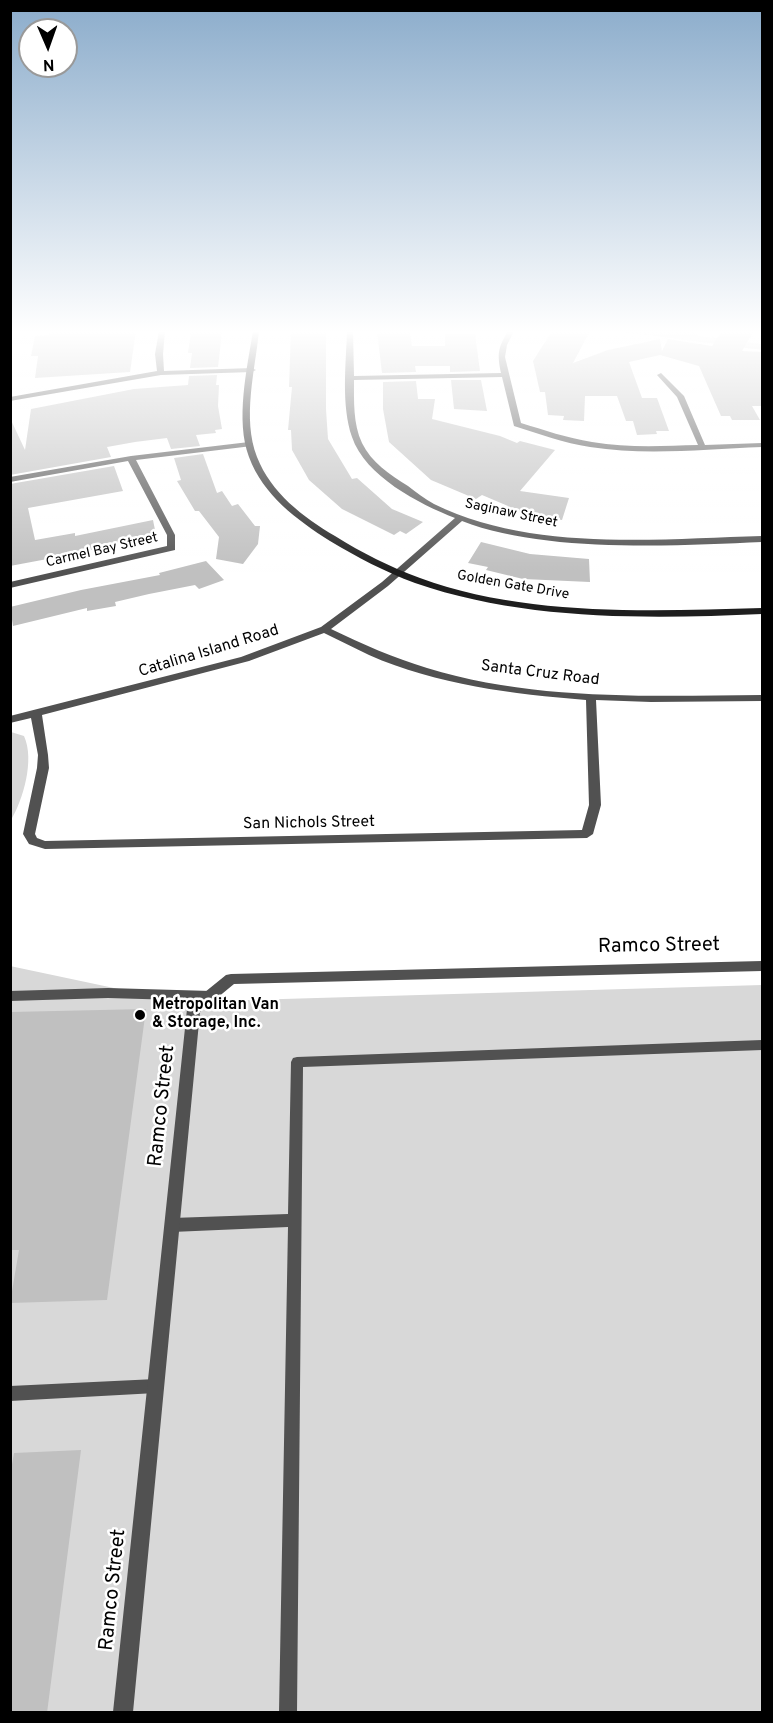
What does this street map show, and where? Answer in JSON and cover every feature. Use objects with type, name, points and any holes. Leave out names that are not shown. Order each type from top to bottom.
[{"type":"street","name":"Golden Gate Drive","points":[[249,411],[249,444],[257,466],[267,483],[294,513],[345,548],[398,572],[474,595],[557,609],[616,613],[762,611]]},
{"type":"street","name":"Saginaw Street","points":[[353,411],[355,436],[370,462],[403,489],[460,518],[530,534],[582,541],[762,539]]},
{"type":"street","points":[[514,411],[517,424],[544,433],[601,446],[762,445]]},
{"type":"street","points":[[687,411],[702,446]]},
{"type":"street","points":[[10,480],[131,458],[249,444]]},
{"type":"street","name":"Carmel Bay Street","points":[[10,585],[172,548],[171,535],[131,458]]},
{"type":"street","name":"Catalina Island Road","points":[[10,720],[245,659],[285,646],[324,629],[398,572],[460,518]]},
{"type":"street","name":"Santa Cruz Road","points":[[324,629],[411,669],[508,688],[591,698],[676,700],[762,698]]},
{"type":"street","name":"San Nichols Street","points":[[36,714],[43,755],[41,781],[29,834],[33,841],[45,845],[587,834],[595,805],[591,698]]},
{"type":"street","name":"Ramco Street","points":[[123,1713],[194,1009],[231,979],[762,966]]},
{"type":"lane","points":[[10,996],[108,993],[211,996]]},
{"type":"lane","points":[[288,1713],[297,1062],[762,1045]]},
{"type":"lane","points":[[172,1225],[294,1220]]},
{"type":"lane","points":[[10,1394],[156,1386]]},
{"type":"shaded area","points":[[11,732],[24,736],[28,768],[20,802],[11,820]]},
{"type":"shaded area","points":[[10,966],[180,1002],[762,985],[762,1712],[11,1712]]},
{"type":"building","points":[[31,411],[219,411],[222,429],[215,430],[216,433],[196,435],[200,446],[171,449],[167,438],[135,442],[107,447],[111,457],[10,475],[10,418],[25,450]]},
{"type":"building","points":[[290,411],[326,411],[328,439],[352,479],[357,478],[392,509],[423,522],[406,534],[400,531],[394,535],[342,509],[309,480],[292,450],[291,430],[288,430]]},
{"type":"building","points":[[383,411],[433,411],[432,419],[500,436],[517,443],[520,441],[555,450],[520,491],[569,498],[562,520],[506,510],[508,506],[482,495],[476,499],[431,480],[389,442]]},
{"type":"building","points":[[548,411],[584,411],[584,421],[563,420],[564,416],[548,415]]},
{"type":"building","points":[[623,411],[662,411],[669,431],[637,435],[633,421],[626,421]]},
{"type":"building","points":[[719,411],[755,411],[760,420],[732,420],[730,416],[721,416]]},
{"type":"building","points":[[203,454],[217,493],[222,491],[232,506],[238,504],[255,526],[260,526],[258,544],[243,564],[216,559],[219,537],[199,511],[195,511],[177,481],[181,480],[174,458]]},
{"type":"building","points":[[114,466],[123,491],[28,508],[35,540],[75,533],[75,536],[153,520],[156,535],[10,566],[10,484]]},
{"type":"building","points":[[481,542],[530,554],[589,559],[590,582],[523,579],[468,563]]},
{"type":"building","points":[[206,561],[224,580],[199,589],[195,585],[149,594],[115,602],[116,606],[87,611],[87,608],[13,626],[10,607],[81,590],[160,575],[159,573]]},
{"type":"building","points":[[146,1009],[107,1300],[10,1303],[19,1250],[10,1250],[10,1012]]},
{"type":"building","points":[[81,1450],[47,1713],[10,1713],[10,1476],[14,1453]]},
{"type":"place","name":"Metropolitan Van & Storage, Inc.","points":[[140,1015]]}]
